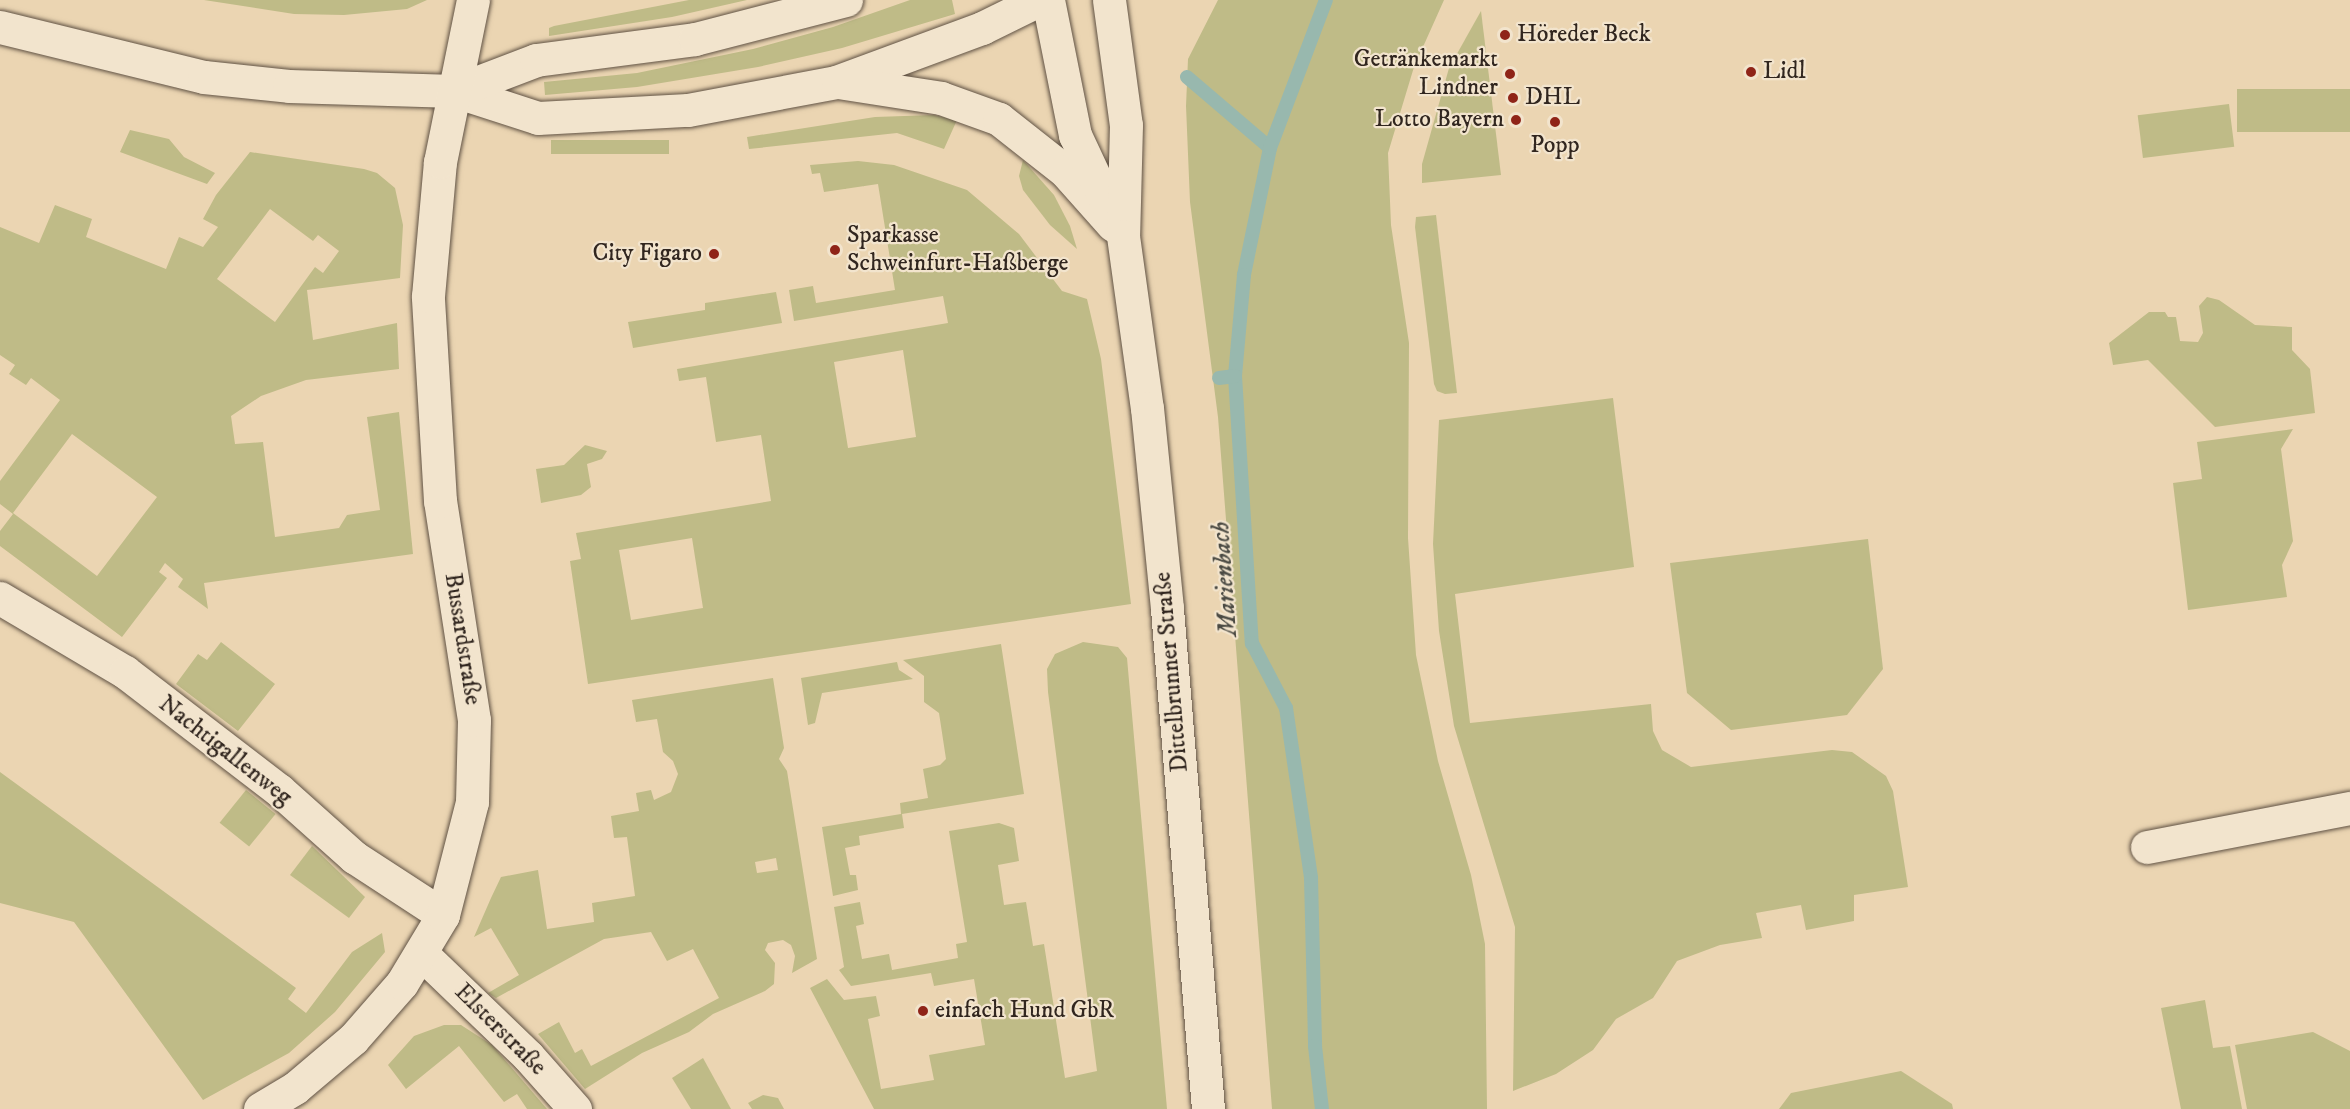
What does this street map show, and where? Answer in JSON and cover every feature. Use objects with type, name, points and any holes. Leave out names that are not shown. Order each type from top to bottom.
[{"type":"street","name":"Bussardstraße","points":[[260,1109],[294,1088],[353,1039],[402,983],[422,954],[442,915],[462,850],[476,752],[473,709],[440,501],[428,296],[441,162],[473,0]]},
{"type":"street","points":[[455,91],[536,60],[695,39],[846,0]]},
{"type":"street","points":[[0,27],[204,77],[289,86],[455,91],[538,118],[688,110],[836,82],[982,28],[1039,0]]},
{"type":"street","name":"Dittelbrunner Straße","points":[[1048,0],[1075,135],[1123,236]]},
{"type":"street","name":"Dittelbrunner Straße","points":[[1109,0],[1126,125],[1123,236],[1134,303],[1156,502],[1208,1109]]},
{"type":"street","points":[[836,82],[941,98],[999,118],[1065,171],[1123,236]]},
{"type":"street","name":"Nachtigallenweg","points":[[0,598],[125,672],[279,790],[354,857],[442,915]]},
{"type":"street","points":[[2147,847],[2350,808]]},
{"type":"street","name":"Elsterstraße","points":[[422,954],[521,1048],[575,1109]]},
{"type":"shaded area","points":[[204,0],[427,0],[407,9],[344,15],[294,14]]},
{"type":"shaded area","points":[[689,0],[747,0],[672,17],[549,36],[549,28],[554,26]]},
{"type":"shaded area","points":[[910,0],[952,0],[955,14],[842,48],[758,67],[637,87],[545,95],[544,82],[637,73],[753,49],[833,27]]},
{"type":"shaded area","points":[[1218,0],[1444,0],[1414,67],[1388,153],[1391,225],[1409,343],[1408,538],[1416,655],[1438,761],[1471,875],[1485,944],[1487,1109],[1272,1109],[1218,417],[1190,202],[1186,106],[1188,59]]},
{"type":"shaded area","points":[[1481,11],[1501,175],[1422,183],[1422,164],[1449,68]]},
{"type":"shaded area","points":[[2237,89],[2350,89],[2350,132],[2237,132]]},
{"type":"shaded area","points":[[2229,104],[2234,147],[2143,158],[2138,115]]},
{"type":"shaded area","points":[[934,115],[957,120],[944,149],[897,133],[749,149],[747,137],[875,117]]},
{"type":"shaded area","points":[[130,130],[169,139],[184,157],[215,173],[207,184],[120,152]]},
{"type":"shaded area","points":[[551,140],[669,140],[669,154],[551,154]]},
{"type":"shaded area","points":[[250,152],[364,169],[377,173],[395,188],[403,225],[400,278],[307,290],[313,340],[397,323],[399,369],[306,380],[261,396],[231,416],[235,444],[263,442],[275,537],[339,528],[347,515],[380,510],[367,417],[399,412],[413,554],[204,583],[208,609],[178,587],[183,579],[165,563],[159,572],[167,578],[122,637],[0,546],[0,531],[13,514],[0,504],[0,481],[60,400],[31,378],[26,385],[9,374],[15,365],[0,355],[0,227],[39,243],[55,205],[92,219],[86,237],[166,269],[179,237],[203,247],[218,227],[203,219],[216,195]],"holes":[[[270,209],[313,241],[318,235],[339,251],[323,273],[315,267],[275,322],[217,279]],[[72,434],[157,497],[97,576],[13,513]]]},
{"type":"shaded area","points":[[1023,160],[1054,195],[1070,226],[1077,249],[1050,225],[1023,190],[1019,176]]},
{"type":"shaded area","points":[[858,161],[894,165],[967,190],[1019,234],[1062,291],[1087,299],[1101,359],[1131,604],[588,684],[570,561],[581,559],[576,533],[771,501],[761,435],[716,442],[706,377],[679,381],[677,369],[948,323],[943,296],[794,321],[789,290],[813,286],[816,303],[895,290],[878,184],[824,192],[820,173],[812,174],[810,165]],"holes":[[[903,350],[916,437],[848,448],[834,362]],[[692,538],[703,608],[631,620],[619,550]]]},
{"type":"shaded area","points":[[1436,215],[1457,393],[1445,394],[1437,391],[1434,384],[1415,227],[1416,217]]},
{"type":"shaded area","points":[[776,292],[782,323],[633,348],[628,322],[705,310],[705,303]]},
{"type":"shaded area","points":[[2207,297],[2219,300],[2255,325],[2292,327],[2292,350],[2310,369],[2315,413],[2215,427],[2148,360],[2113,365],[2109,343],[2149,312],[2165,312],[2168,317],[2176,317],[2180,341],[2198,342],[2203,333],[2199,306]]},
{"type":"shaded area","points":[[1613,398],[1634,567],[1455,594],[1470,723],[1651,704],[1653,731],[1662,750],[1691,767],[1832,750],[1852,752],[1886,776],[1893,791],[1908,887],[1854,895],[1854,921],[1806,930],[1801,905],[1756,913],[1762,938],[1720,945],[1677,961],[1653,998],[1616,1019],[1593,1050],[1556,1074],[1513,1091],[1515,927],[1454,726],[1439,631],[1433,544],[1439,420]]},
{"type":"shaded area","points":[[2293,429],[2281,449],[2293,541],[2282,565],[2287,597],[2188,610],[2173,483],[2202,479],[2197,442]]},
{"type":"shaded area","points":[[585,445],[607,451],[602,459],[587,464],[591,487],[581,495],[541,503],[536,469],[564,465]]},
{"type":"shaded area","points":[[1868,539],[1883,669],[1847,715],[1731,730],[1687,693],[1670,563]]},
{"type":"shaded area","points":[[221,642],[275,684],[238,731],[176,684],[198,654],[207,660]]},
{"type":"shaded area","points":[[1083,642],[1118,647],[1127,658],[1167,1109],[874,1109],[810,988],[827,979],[844,1000],[876,996],[880,1016],[868,1019],[881,1089],[934,1080],[929,1055],[985,1045],[974,979],[934,986],[931,973],[851,986],[839,970],[844,967],[834,907],[860,902],[864,924],[856,926],[862,959],[889,954],[892,970],[958,958],[956,944],[967,942],[949,831],[999,823],[1014,828],[1019,861],[998,865],[1004,905],[1026,902],[1033,946],[1044,944],[1065,1078],[1097,1071],[1048,692],[1047,669],[1055,654]]},
{"type":"shaded area","points":[[1001,644],[1024,794],[902,814],[904,828],[859,836],[860,845],[845,848],[850,875],[856,875],[858,890],[833,896],[822,827],[901,814],[900,803],[928,798],[923,769],[940,765],[946,759],[939,713],[924,702],[924,676],[903,660]]},
{"type":"shaded area","points":[[897,662],[899,670],[913,679],[822,693],[815,723],[808,725],[801,678]]},
{"type":"shaded area","points":[[773,678],[784,748],[779,759],[787,771],[817,959],[792,973],[795,956],[791,945],[783,940],[768,943],[765,950],[775,963],[774,984],[765,991],[713,1014],[689,1032],[642,1053],[585,1089],[538,1034],[559,1022],[575,1053],[582,1049],[591,1066],[719,998],[693,949],[667,961],[651,932],[604,939],[496,998],[488,993],[519,975],[491,928],[474,937],[501,877],[538,870],[547,929],[594,922],[592,903],[635,896],[627,837],[614,838],[611,816],[639,811],[636,793],[651,790],[654,800],[671,792],[678,774],[673,761],[663,752],[657,719],[636,722],[632,700]],"holes":[[[776,858],[778,870],[757,873],[755,862]]]},
{"type":"shaded area","points":[[0,772],[296,988],[288,999],[306,1013],[352,952],[382,933],[385,952],[335,1012],[289,1053],[203,1100],[74,922],[0,903]]},
{"type":"shaded area","points":[[246,790],[276,814],[249,847],[220,823]]},
{"type":"shaded area","points":[[312,846],[365,897],[349,918],[290,875]]},
{"type":"shaded area","points":[[2205,1000],[2213,1048],[2230,1046],[2242,1109],[2181,1109],[2161,1008]]},
{"type":"shaded area","points":[[444,1025],[461,1025],[492,1045],[547,1109],[527,1109],[517,1094],[504,1102],[459,1046],[406,1089],[388,1065],[414,1036]]},
{"type":"shaded area","points":[[2313,1032],[2350,1051],[2350,1109],[2247,1109],[2235,1045]]},
{"type":"shaded area","points":[[703,1058],[731,1109],[691,1109],[672,1078]]},
{"type":"shaded area","points":[[1901,1071],[1952,1104],[1953,1109],[1779,1109],[1791,1093]]},
{"type":"shaded area","points":[[763,1095],[778,1098],[784,1109],[752,1109],[748,1103]]},
{"type":"waterway","points":[[1270,148],[1326,0]]},
{"type":"waterway","name":"Marienbach","points":[[1187,77],[1270,148],[1244,275],[1235,376],[1252,643],[1286,708],[1311,878],[1315,1046],[1322,1109]]},
{"type":"waterway","points":[[1219,378],[1235,376]]},
{"type":"place","name":"Höreder Beck","points":[[1505,35]]},
{"type":"place","name":"Lidl","points":[[1751,72]]},
{"type":"place","name":"Getränkemarkt Lindner","points":[[1510,74]]},
{"type":"place","name":"DHL","points":[[1513,98]]},
{"type":"place","name":"Lotto Bayern","points":[[1516,120]]},
{"type":"place","name":"Popp","points":[[1555,122]]},
{"type":"place","name":"Sparkasse Schweinfurt-Haßberge","points":[[835,250]]},
{"type":"place","name":"City Figaro","points":[[714,254]]},
{"type":"place","name":"einfach Hund GbR","points":[[923,1011]]}]
